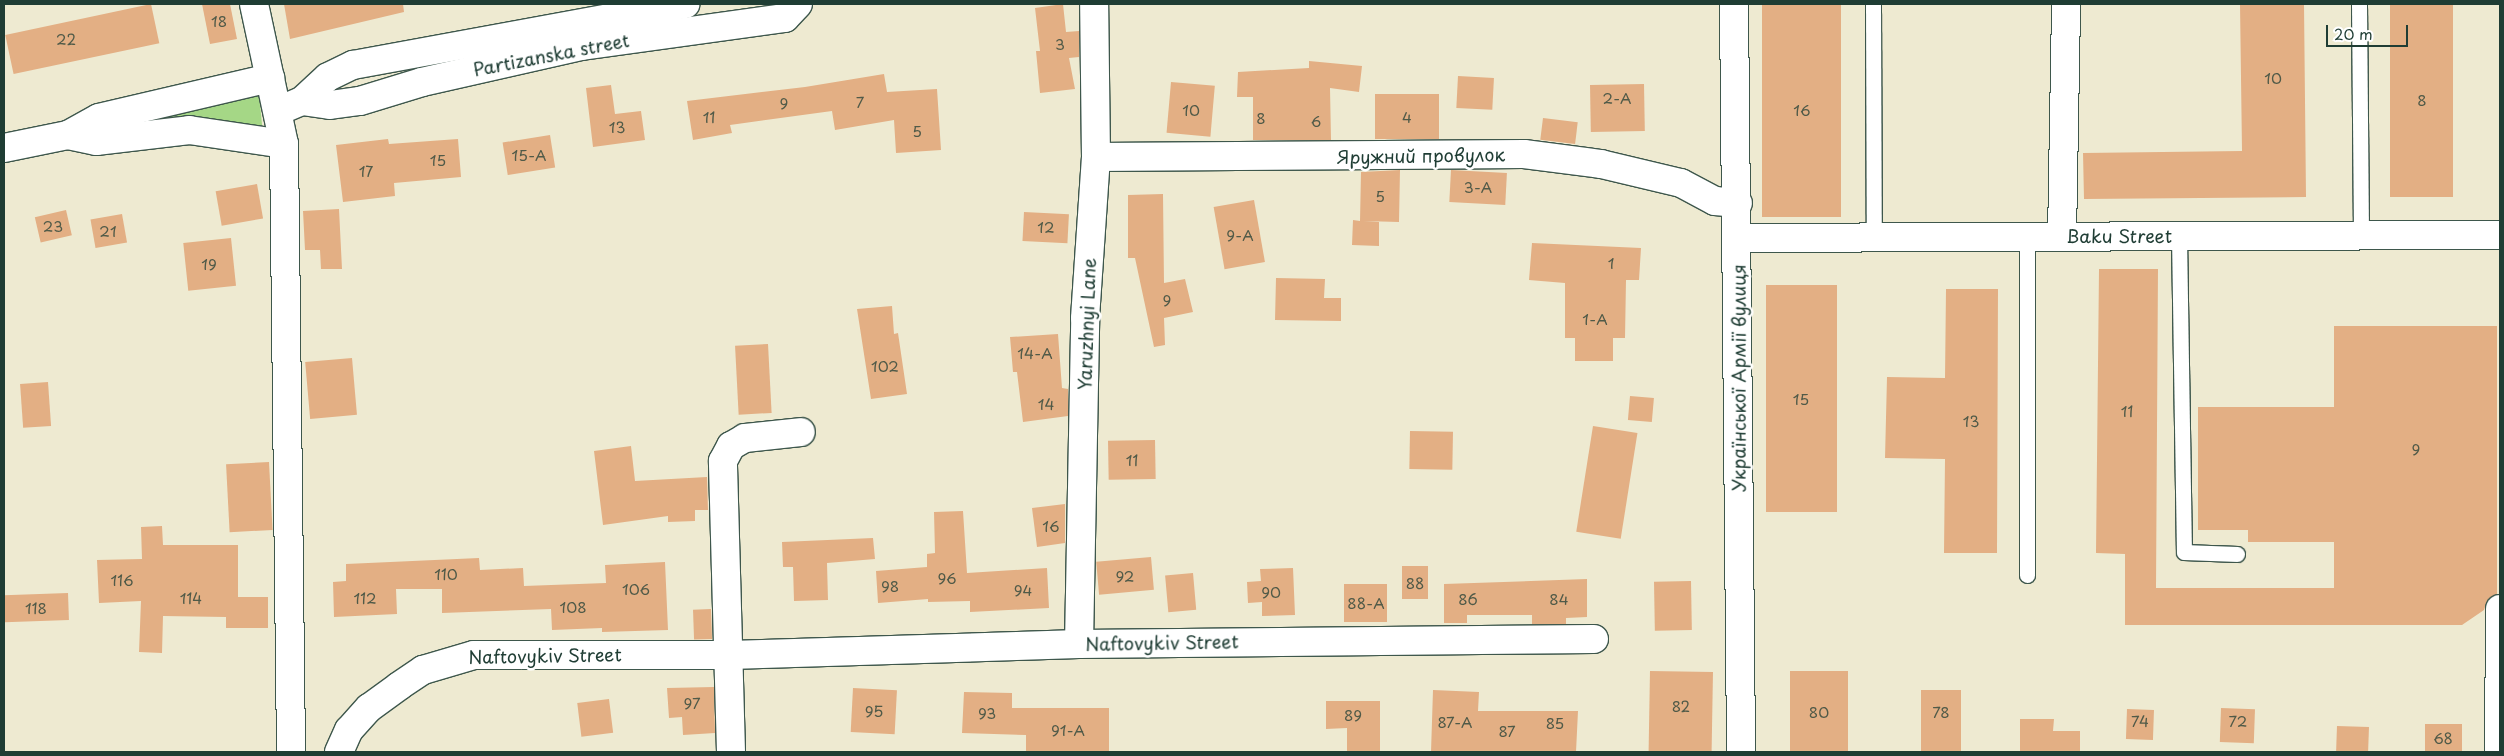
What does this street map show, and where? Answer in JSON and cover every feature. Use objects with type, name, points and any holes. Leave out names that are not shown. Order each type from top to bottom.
[{"type":"street","points":[[254,4],[270,78],[290,106],[284,144],[291,752]]},
{"type":"street","name":"Partizanska street","points":[[290,106],[328,77],[353,65],[685,4]]},
{"type":"street","name":"Partizanska street","points":[[290,106],[330,105],[360,101],[422,82],[582,46],[785,18],[798,4]]},
{"type":"street","name":"Yaruzhnyi Lane","points":[[1079,644],[1085,318],[1096,157],[1094,4]]},
{"type":"street","name":"Української Армії вулиця","points":[[1734,4],[1738,203],[1741,752]]},
{"type":"street","points":[[2062,237],[2066,4]]},
{"type":"street","points":[[4,148],[68,135],[99,118],[270,78]]},
{"type":"street","points":[[68,135],[96,141],[189,130],[284,144]]},
{"type":"street","name":"Яружний провулок","points":[[1096,157],[1524,154],[1602,164],[1681,184],[1715,201],[1738,203]]},
{"type":"street","name":"Baku Street","points":[[1738,238],[2500,235]]},
{"type":"street","points":[[731,752],[730,655],[723,461],[730,446],[745,438],[801,432]]},
{"type":"street","points":[[2499,752],[2500,609]]},
{"type":"street","name":"Naftovykiv Street","points":[[339,752],[349,730],[369,708],[423,670],[449,660],[474,655],[730,655],[1079,644],[1594,640]]},
{"type":"lane","points":[[1873,4],[1874,238]]},
{"type":"lane","points":[[2359,4],[2361,235]]},
{"type":"lane","points":[[2179,236],[2184,552],[2237,554]]},
{"type":"lane","points":[[2026,237],[2027,575]]},
{"type":"green space","points":[[259,93],[263,135],[109,135],[111,120]]},
{"type":"building","points":[[151,4],[159,43],[14,74],[5,35]]},
{"type":"building","points":[[202,4],[230,4],[237,39],[210,44]]},
{"type":"building","points":[[284,4],[403,4],[404,12],[290,39]]},
{"type":"building","points":[[1063,4],[1066,32],[1079,31],[1079,57],[1069,58],[1075,89],[1040,93],[1036,51],[1040,51],[1035,8]]},
{"type":"building","points":[[1762,4],[1841,4],[1841,217],[1762,217]]},
{"type":"building","points":[[2240,4],[2304,4],[2306,197],[2084,199],[2083,153],[2242,151]]},
{"type":"building","points":[[2390,4],[2453,4],[2453,197],[2390,197]]},
{"type":"building","points":[[1309,61],[1362,66],[1359,92],[1330,88],[1331,140],[1253,140],[1253,97],[1237,97],[1238,72],[1309,68]]},
{"type":"building","points":[[884,74],[887,92],[937,89],[941,150],[896,153],[894,120],[835,130],[832,111],[730,125],[732,133],[693,140],[687,101],[805,87]]},
{"type":"building","points":[[1458,76],[1494,78],[1492,110],[1456,108]]},
{"type":"building","points":[[1171,82],[1215,86],[1210,137],[1167,133]]},
{"type":"building","points":[[1644,84],[1645,131],[1591,132],[1590,85]]},
{"type":"building","points":[[611,85],[615,114],[641,111],[645,140],[593,147],[586,88]]},
{"type":"building","points":[[1375,94],[1439,94],[1439,139],[1375,139]]},
{"type":"building","points":[[1543,118],[1578,122],[1575,144],[1540,140]]},
{"type":"building","points":[[550,135],[555,168],[508,175],[503,143]]},
{"type":"building","points":[[388,139],[389,144],[458,139],[461,177],[394,183],[395,196],[343,202],[336,145]]},
{"type":"building","points":[[1400,170],[1399,222],[1364,221],[1379,222],[1379,246],[1352,245],[1353,220],[1360,221],[1361,172]]},
{"type":"building","points":[[1451,170],[1507,173],[1505,205],[1449,202]]},
{"type":"building","points":[[257,184],[263,218],[222,226],[216,191]]},
{"type":"building","points":[[1163,194],[1164,283],[1185,279],[1193,312],[1164,318],[1165,345],[1154,347],[1135,258],[1128,258],[1128,195]]},
{"type":"building","points":[[1254,200],[1265,262],[1225,269],[1214,207]]},
{"type":"building","points":[[339,209],[342,269],[321,269],[320,250],[305,250],[303,211]]},
{"type":"building","points":[[66,210],[72,235],[41,243],[35,217]]},
{"type":"building","points":[[1024,212],[1069,214],[1067,243],[1022,241]]},
{"type":"building","points":[[122,214],[127,243],[96,248],[90,220]]},
{"type":"building","points":[[231,238],[236,286],[188,291],[183,243]]},
{"type":"building","points":[[1532,243],[1641,248],[1639,280],[1626,280],[1625,338],[1613,338],[1613,361],[1575,361],[1575,338],[1565,338],[1565,283],[1529,280]]},
{"type":"building","points":[[2099,269],[2158,269],[2156,588],[2334,588],[2334,542],[2248,542],[2248,530],[2198,530],[2198,407],[2334,407],[2334,326],[2497,326],[2497,594],[2487,601],[2484,610],[2462,625],[2125,625],[2125,554],[2096,553]]},
{"type":"building","points":[[1276,278],[1325,279],[1324,298],[1341,298],[1341,321],[1275,320]]},
{"type":"building","points":[[1766,285],[1837,285],[1837,512],[1766,512]]},
{"type":"building","points":[[1946,289],[1998,289],[1997,553],[1944,553],[1945,459],[1885,458],[1887,377],[1945,378]]},
{"type":"building","points":[[892,306],[894,334],[898,333],[907,394],[871,399],[857,309]]},
{"type":"building","points":[[1058,334],[1062,388],[1068,389],[1068,416],[1023,422],[1017,372],[1013,372],[1010,337]]},
{"type":"building","points":[[768,344],[772,413],[739,415],[735,346]]},
{"type":"building","points":[[352,358],[357,415],[310,419],[305,362]]},
{"type":"building","points":[[48,382],[51,426],[23,428],[20,384]]},
{"type":"building","points":[[1630,396],[1654,398],[1652,422],[1628,420]]},
{"type":"building","points":[[1593,426],[1637,433],[1621,539],[1576,532]]},
{"type":"building","points":[[1410,431],[1453,432],[1452,470],[1409,469]]},
{"type":"building","points":[[1155,440],[1156,479],[1109,480],[1108,441]]},
{"type":"building","points":[[631,446],[635,481],[707,477],[708,510],[695,510],[695,521],[668,522],[668,516],[603,525],[594,451]]},
{"type":"building","points":[[269,462],[273,530],[230,532],[226,464]]},
{"type":"building","points":[[1065,504],[1065,543],[1037,547],[1032,508]]},
{"type":"building","points":[[963,511],[967,573],[1047,568],[1049,608],[970,612],[970,601],[928,602],[928,599],[878,603],[876,571],[927,567],[927,554],[935,553],[934,512]]},
{"type":"building","points":[[162,526],[163,545],[238,545],[238,597],[268,597],[268,628],[226,628],[226,617],[163,616],[162,653],[139,652],[141,601],[99,603],[97,560],[142,559],[141,527]]},
{"type":"building","points":[[873,538],[875,559],[827,563],[828,600],[794,601],[793,567],[783,567],[782,542]]},
{"type":"building","points":[[1151,557],[1154,590],[1099,595],[1096,562]]},
{"type":"building","points":[[479,558],[480,570],[523,568],[524,586],[606,583],[605,565],[665,562],[668,630],[602,632],[602,628],[552,630],[551,609],[442,613],[442,589],[396,589],[397,614],[334,617],[333,582],[346,581],[346,564]]},
{"type":"building","points":[[1402,566],[1428,566],[1428,599],[1402,599]]},
{"type":"building","points":[[1293,568],[1295,615],[1262,616],[1262,602],[1248,603],[1247,582],[1261,581],[1260,569]]},
{"type":"building","points":[[1193,573],[1196,610],[1168,612],[1165,575]]},
{"type":"building","points":[[1587,579],[1587,617],[1566,618],[1566,624],[1532,624],[1532,615],[1467,615],[1467,623],[1444,623],[1444,584]]},
{"type":"building","points":[[1691,581],[1692,630],[1655,631],[1654,582]]},
{"type":"building","points":[[1344,584],[1387,584],[1387,622],[1344,622]]},
{"type":"building","points":[[68,593],[69,620],[5,622],[4,595]]},
{"type":"building","points":[[711,609],[712,639],[694,640],[693,610]]},
{"type":"building","points":[[1650,671],[1713,672],[1712,752],[1649,752]]},
{"type":"building","points":[[1790,671],[1848,671],[1848,752],[1790,752]]},
{"type":"building","points":[[714,687],[715,733],[683,735],[682,717],[669,718],[667,688]]},
{"type":"building","points":[[853,688],[897,690],[895,734],[851,732]]},
{"type":"building","points":[[1433,690],[1479,692],[1478,711],[1578,711],[1576,752],[1431,752]]},
{"type":"building","points":[[1921,690],[1961,690],[1961,752],[1921,752]]},
{"type":"building","points":[[964,692],[1012,693],[1012,708],[1109,708],[1109,752],[1026,752],[1026,735],[962,733]]},
{"type":"building","points":[[609,699],[613,733],[581,737],[577,703]]},
{"type":"building","points":[[1326,701],[1380,701],[1380,752],[1347,752],[1347,728],[1326,729]]},
{"type":"building","points":[[2221,708],[2255,709],[2254,743],[2220,742]]},
{"type":"building","points":[[2127,709],[2154,710],[2153,740],[2126,739]]},
{"type":"building","points":[[2020,719],[2054,719],[2053,731],[2080,731],[2080,752],[2020,752]]},
{"type":"building","points":[[2425,724],[2462,724],[2462,752],[2425,752]]},
{"type":"building","points":[[2337,726],[2369,727],[2368,752],[2336,752]]}]
